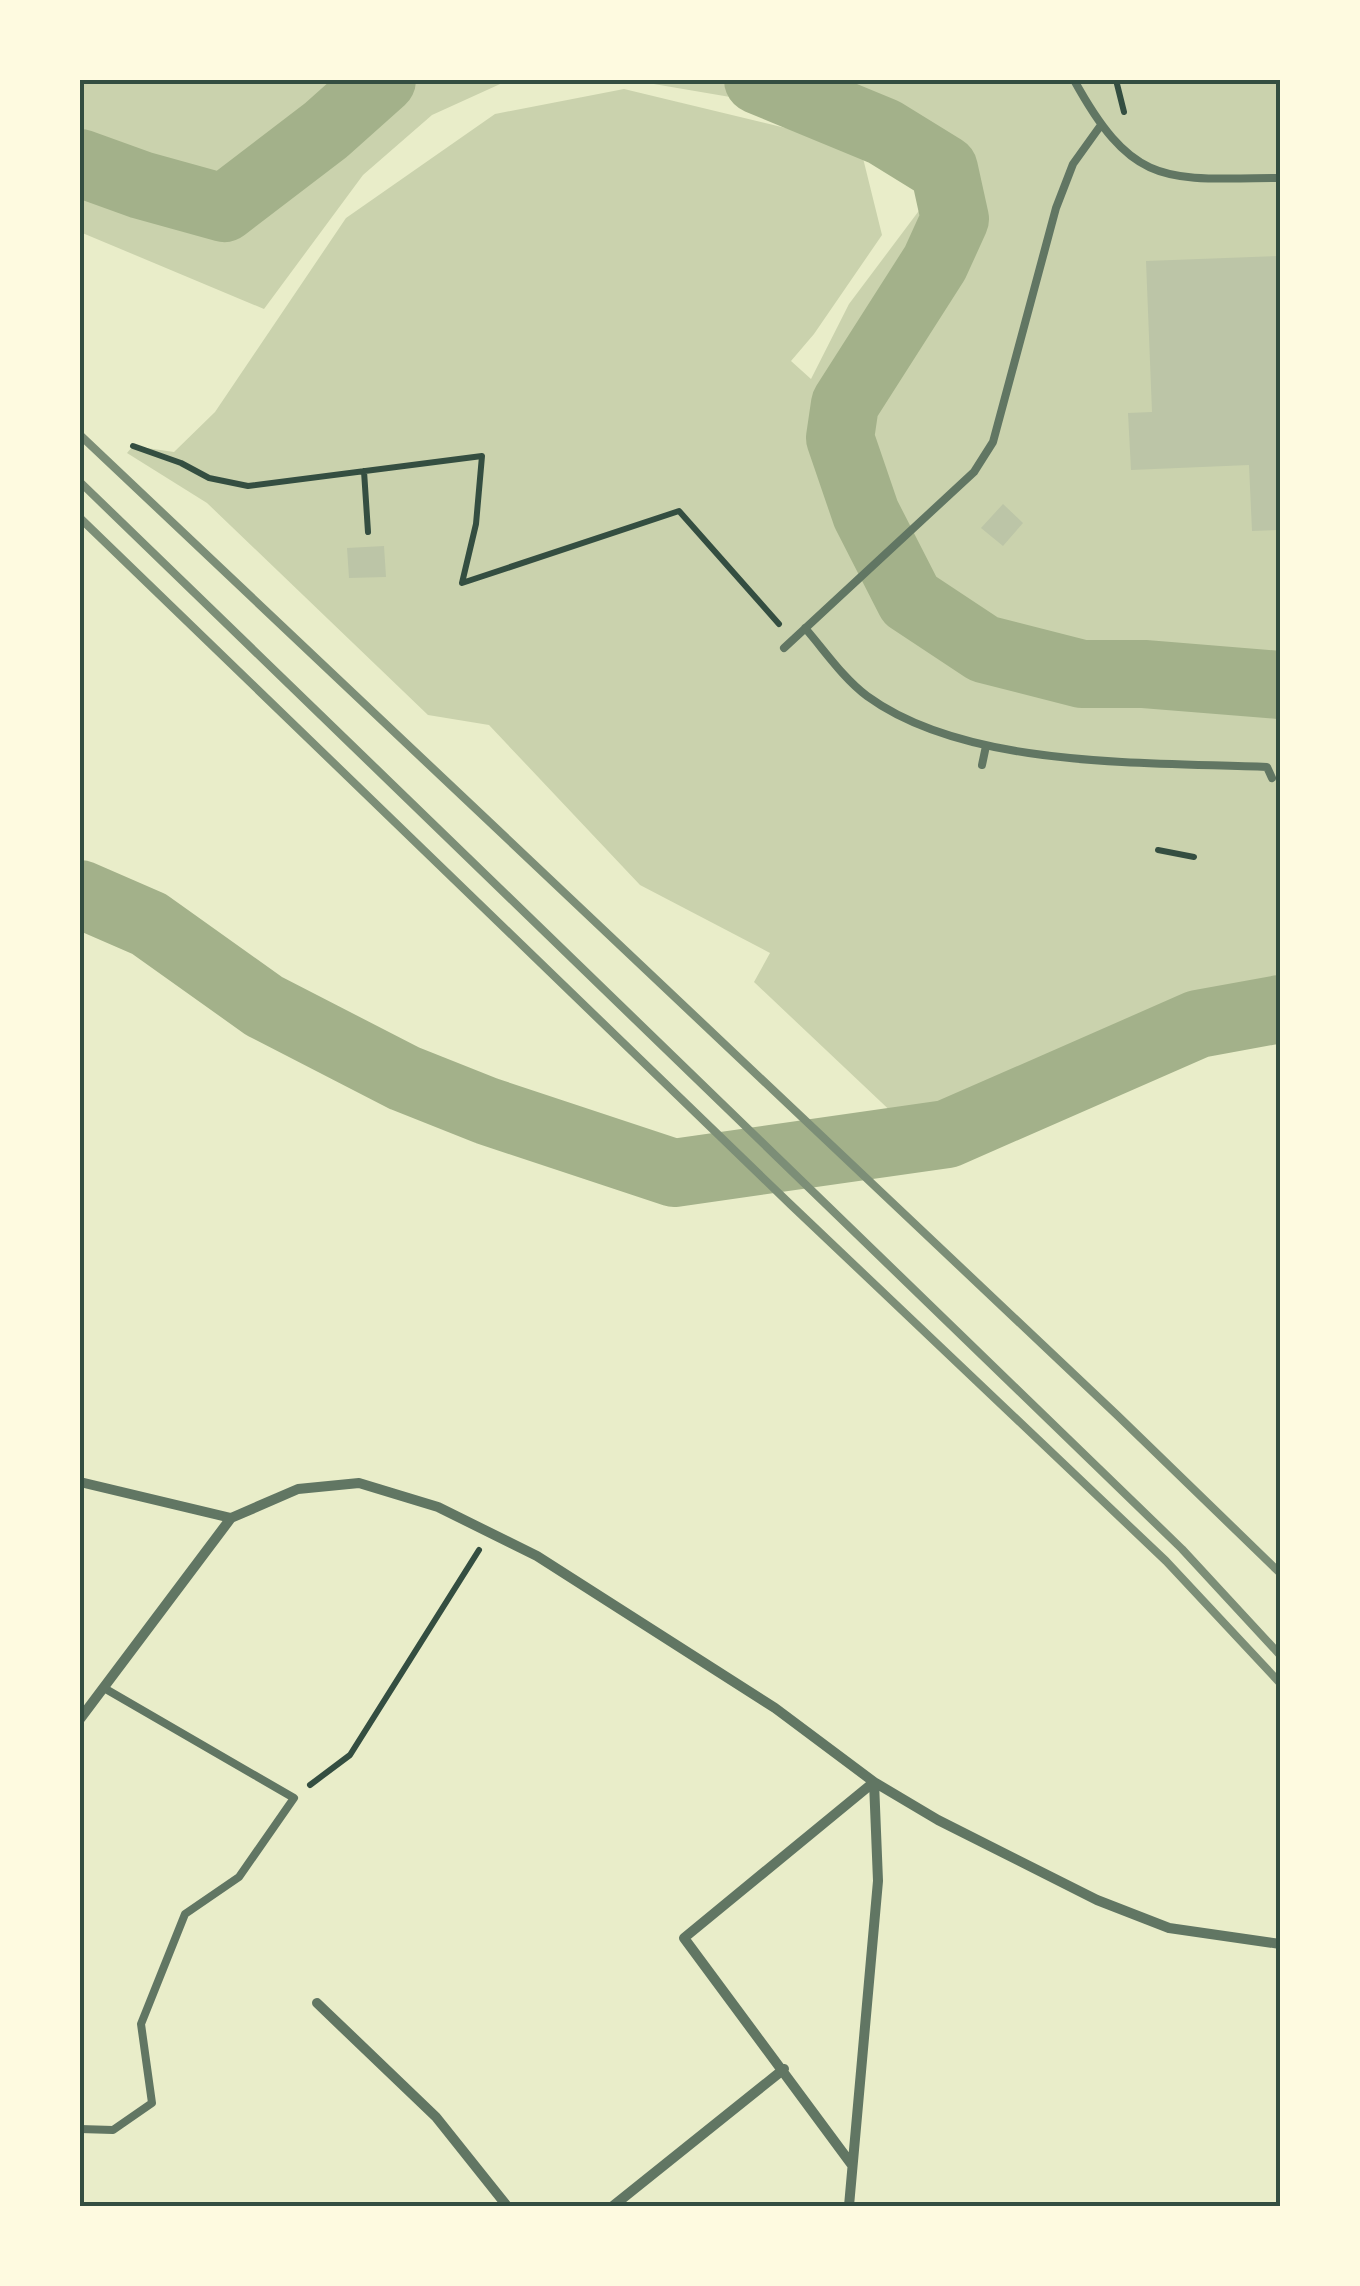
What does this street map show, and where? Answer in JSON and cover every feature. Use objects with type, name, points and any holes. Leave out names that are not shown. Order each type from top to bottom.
[{"type":"street","points":[[80,1482],[230,1518]]},
{"type":"street","points":[[80,1719],[230,1518],[298,1489],[359,1483],[438,1507],[537,1556],[760,1698],[874,1782],[938,1820],[1097,1900],[1169,1928],[1280,1944]]},
{"type":"street","points":[[852,2165],[684,1938],[874,1782]]},
{"type":"street","points":[[849,2206],[878,1882],[874,1782]]},
{"type":"street","points":[[316,2003],[436,2117],[507,2206]]},
{"type":"street","points":[[613,2206],[784,2070]]},
{"type":"lane","points":[[1074,80],[1117,147],[1137,162],[1188,179],[1280,178]]},
{"type":"lane","points":[[784,648],[974,472],[993,442],[1056,208],[1073,164],[1101,125]]},
{"type":"lane","points":[[805,628],[866,695],[916,725],[986,746],[1105,760],[1267,767],[1272,778]]},
{"type":"lane","points":[[982,765],[986,746]]},
{"type":"lane","points":[[80,2129],[113,2130],[152,2104],[141,2024],[185,1914],[239,1877],[294,1798],[104,1688]]},
{"type":"path","points":[[133,446],[209,478],[248,486],[482,456],[476,524],[462,582],[679,511],[794,639]]},
{"type":"path","points":[[364,471],[368,532]]},
{"type":"path","points":[[1158,850],[1194,857]]},
{"type":"path","points":[[294,1798],[350,1755],[490,1532]]},
{"type":"green space","points":[[80,80],[509,80],[432,115],[363,175],[264,309],[80,232]]},
{"type":"green space","points":[[546,80],[1280,80],[1280,1033],[1147,1065],[935,1153],[754,982],[770,953],[640,885],[489,725],[428,715],[207,503],[127,453],[133,446],[174,452],[215,412],[346,218],[495,114],[624,89],[860,146],[882,235],[791,361],[811,379],[849,304],[927,200],[917,174],[865,136],[771,104],[642,82]]},
{"type":"building","points":[[1280,256],[1280,530],[1252,531],[1249,465],[1131,470],[1128,413],[1152,412],[1146,261]]},
{"type":"building","points":[[1003,504],[1023,523],[1003,546],[981,528]]},
{"type":"building","points":[[384,546],[386,577],[349,578],[347,548]]},
{"type":"waterway","points":[[80,163],[224,208],[326,130],[382,80]]},
{"type":"waterway","points":[[758,80],[884,132],[944,169],[955,219],[935,263],[845,404],[840,438],[866,514],[910,600],[984,649],[1082,674],[1144,674],[1280,685]]},
{"type":"waterway","points":[[80,894],[149,924],[264,1006],[404,1078],[487,1111],[674,1173],[947,1134],[1198,1024],[1280,1009]]},
{"type":"railway","points":[[80,435],[1280,1573]]},
{"type":"railway","points":[[80,482],[1182,1549],[1280,1655]]},
{"type":"railway","points":[[80,518],[1166,1561],[1280,1683]]}]
